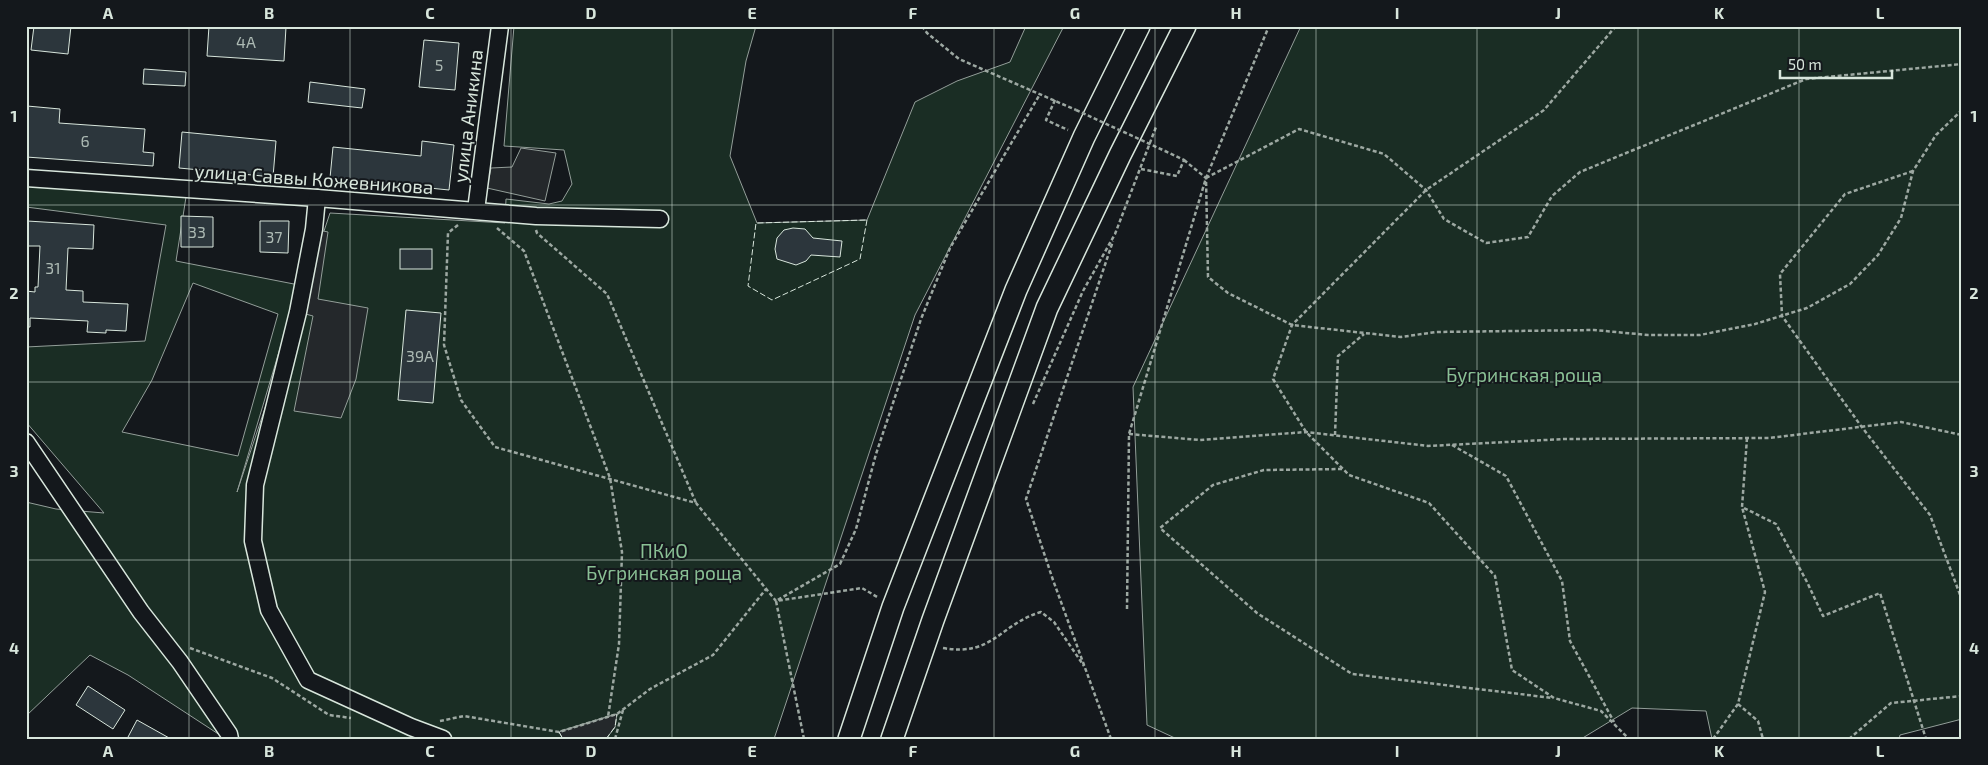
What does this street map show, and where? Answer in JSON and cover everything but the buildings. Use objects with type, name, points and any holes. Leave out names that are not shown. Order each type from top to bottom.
[{"type":"main road","points":[[848,739],[892,607],[1016,290],[1084,137],[1139,26]]},
{"type":"main road","points":[[892,739],[933,620],[1047,308],[1120,155],[1185,26]]},
{"type":"street","name":"улица Аникина","points":[[476,210],[500,26]]},
{"type":"street","name":"улица Саввы Кожевникова","points":[[26,178],[317,198],[536,216],[660,219]]},
{"type":"street","points":[[317,198],[314,229],[298,312],[255,485],[253,541],[269,610],[308,680],[411,727],[443,739]]},
{"type":"street","points":[[26,442],[141,612],[205,698],[229,734],[230,739]]},
{"type":"path","points":[[922,26],[927,33],[958,59],[1055,100],[1184,160],[1206,178],[1208,278],[1228,292],[1292,326],[1401,337],[1436,332],[1594,330],[1648,335],[1700,335],[1755,324],[1807,308],[1850,284],[1878,255],[1901,218],[1913,171],[1936,135],[1962,110]]},
{"type":"path","points":[[1127,609],[1129,434],[1206,178],[1269,26]]},
{"type":"path","points":[[1554,698],[1512,670],[1495,576],[1429,503],[1349,475],[1342,469],[1306,432],[1272,379],[1292,326],[1426,190],[1544,110],[1616,26]]},
{"type":"path","points":[[1206,178],[1299,129],[1384,154],[1426,190],[1444,219],[1486,243],[1528,237],[1552,196],[1580,172],[1806,79],[1962,64]]},
{"type":"path","points":[[776,601],[840,564],[856,529],[876,454],[922,319],[950,248],[1040,94]]},
{"type":"path","points":[[1055,100],[1046,120],[1084,137]]},
{"type":"path","points":[[1111,739],[1053,580],[1026,499],[1115,234],[1157,123]]},
{"type":"path","points":[[1140,169],[1177,176],[1184,160]]},
{"type":"path","points":[[1913,171],[1845,194],[1780,274],[1782,316],[1861,426],[1930,515],[1962,600]]},
{"type":"path","points":[[476,210],[448,233],[444,345],[461,400],[495,447],[696,503]]},
{"type":"path","points":[[536,216],[536,233],[606,294],[696,503],[776,601],[804,739]]},
{"type":"path","points":[[496,228],[524,251],[610,478],[622,552],[619,644],[608,716]]},
{"type":"path","points":[[1030,409],[1083,292],[1115,234]]},
{"type":"path","points":[[1335,436],[1338,356],[1364,334]]},
{"type":"path","points":[[1129,434],[1200,440],[1306,432],[1428,446],[1564,439],[1769,438],[1900,422],[1962,435]]},
{"type":"path","points":[[1713,739],[1738,704],[1765,592],[1742,507],[1747,438]]},
{"type":"path","points":[[1451,445],[1506,476],[1562,581],[1570,641],[1616,726]]},
{"type":"path","points":[[1342,469],[1264,470],[1213,485],[1160,528],[1257,613],[1352,674],[1554,698],[1601,711],[1628,739]]},
{"type":"path","points":[[1742,507],[1776,524],[1823,616],[1880,593],[1926,739]]},
{"type":"path","points":[[776,601],[862,588],[892,607]]},
{"type":"path","points":[[617,714],[650,689],[713,655],[766,589]]},
{"type":"path","points":[[941,648],[968,650],[990,643],[1025,616],[1041,612],[1054,622],[1087,670]]},
{"type":"path","points":[[1849,739],[1892,703],[1962,696]]},
{"type":"path","points":[[1738,704],[1758,721],[1763,739]]},
{"type":"path","points":[[615,739],[623,709]]},
{"type":"green space","name":"ПКиО Бугринская роща","points":[[514,26],[756,26],[746,61],[730,156],[757,223],[867,220],[915,102],[957,81],[1010,62],[1026,26],[1064,26],[915,315],[774,739],[606,739],[615,727],[616,714],[560,731],[563,739],[226,739],[128,675],[90,655],[26,716],[26,502],[56,509],[104,513],[26,422],[26,347],[145,341],[166,225],[26,207],[26,189],[28,184],[186,197],[176,261],[299,285],[237,492],[330,213],[505,223],[506,199],[549,204],[562,201],[572,184],[564,150],[504,146]],"holes":[[[193,283],[278,314],[238,456],[122,432],[152,380]]]},
{"type":"green space","name":"Бугринская роща","points":[[1301,26],[1962,26],[1962,719],[1900,735],[1899,739],[1712,739],[1706,711],[1632,708],[1581,739],[1177,739],[1147,725],[1133,387]]},
{"type":"shaded area","points":[[521,148],[556,153],[545,201],[487,188],[491,168],[512,167]]},
{"type":"shaded area","points":[[314,229],[328,232],[318,299],[368,308],[356,379],[341,418],[294,411],[313,316],[298,312]]},
{"type":"shaded area","points":[[617,714],[615,727],[606,739],[563,739],[559,732]]},
{"type":"fence","points":[[867,220],[860,259],[772,300],[748,286],[756,223],[867,220]]},
{"type":"fence","points":[[606,739],[615,727],[617,714]]},
{"type":"fence","points":[[559,732],[563,739]]}]
